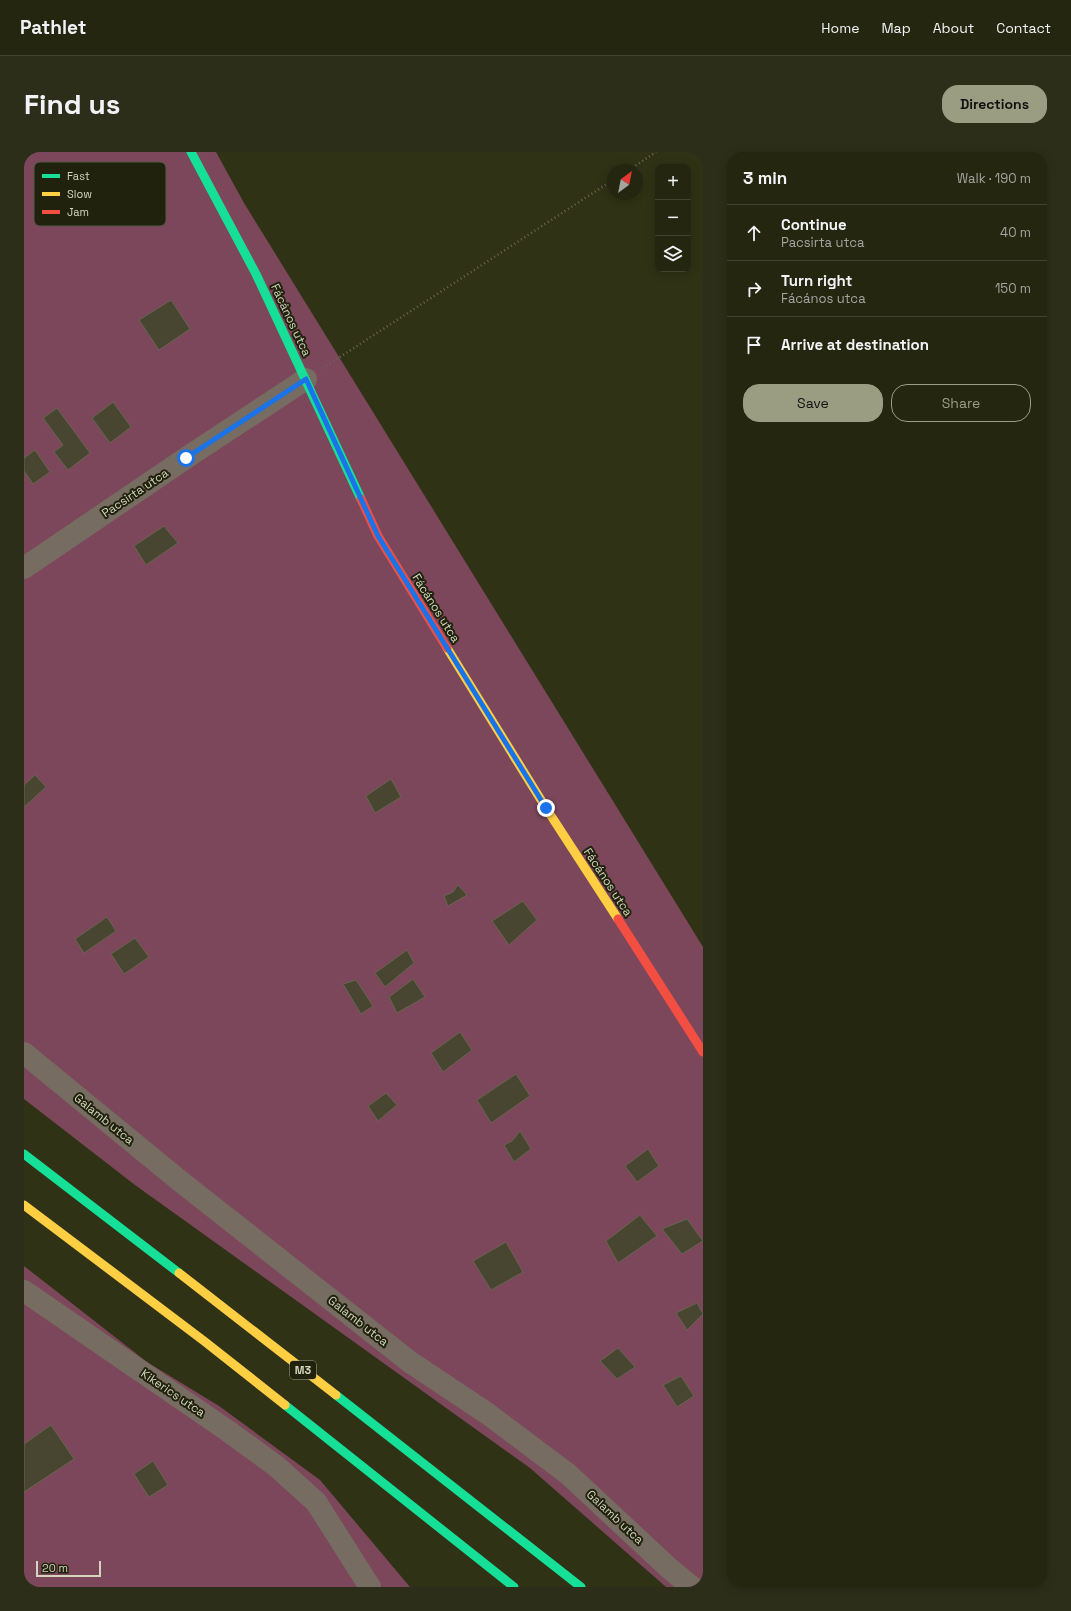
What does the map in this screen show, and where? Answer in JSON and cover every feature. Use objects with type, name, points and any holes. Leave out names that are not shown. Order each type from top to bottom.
[{"type":"main road","name":"Fácános utca","points":[[191,152],[256,274],[378,536],[546,808],[703,1052]]},
{"type":"main road","name":"M3","points":[[24,1154],[228,1311],[580,1587]]},
{"type":"main road","points":[[24,1205],[204,1342],[514,1587]]},
{"type":"street","name":"Pacsirta utca","points":[[24,568],[306,379]]},
{"type":"street","name":"Galamb utca","points":[[24,1053],[180,1181],[410,1362],[488,1414],[568,1474],[670,1569],[692,1587]]},
{"type":"street","name":"Kikerics utca","points":[[24,1291],[228,1430],[276,1466],[316,1502],[370,1587]]},
{"type":"path","points":[[638,164],[656,152]]},
{"type":"path","points":[[306,379],[607,184]]},
{"type":"shaded area","points":[[24,152],[216,152],[244,203],[703,947],[703,1587],[666,1587],[530,1468],[135,1185],[24,1099]]},
{"type":"shaded area","points":[[24,1266],[147,1362],[219,1406],[320,1480],[410,1587],[24,1587]]},
{"type":"building","points":[[171,300],[190,329],[159,350],[139,320]]},
{"type":"building","points":[[113,402],[131,427],[110,443],[92,418]]},
{"type":"building","points":[[57,408],[90,453],[68,470],[54,452],[63,445],[43,418]]},
{"type":"building","points":[[35,450],[50,472],[33,484],[24,471],[24,458]]},
{"type":"building","points":[[164,526],[178,543],[146,565],[134,546]]},
{"type":"building","points":[[35,775],[46,787],[24,807],[24,785]]},
{"type":"building","points":[[391,779],[401,797],[375,813],[366,796]]},
{"type":"building","points":[[458,885],[467,895],[448,906],[444,896],[453,892]]},
{"type":"building","points":[[523,901],[537,920],[509,945],[492,921]]},
{"type":"building","points":[[107,917],[116,931],[84,953],[75,939]]},
{"type":"building","points":[[135,938],[149,957],[124,974],[111,954]]},
{"type":"building","points":[[407,950],[414,963],[385,987],[375,973]]},
{"type":"building","points":[[413,979],[425,997],[397,1013],[389,997]]},
{"type":"building","points":[[356,980],[373,1006],[361,1014],[343,984]]},
{"type":"building","points":[[460,1032],[472,1050],[443,1072],[431,1053]]},
{"type":"building","points":[[516,1074],[530,1096],[491,1123],[477,1100]]},
{"type":"building","points":[[386,1093],[397,1105],[378,1121],[368,1106]]},
{"type":"building","points":[[520,1131],[531,1149],[514,1162],[504,1145],[512,1141]]},
{"type":"building","points":[[648,1149],[659,1166],[637,1182],[625,1166]]},
{"type":"building","points":[[640,1215],[657,1236],[618,1263],[606,1241]]},
{"type":"building","points":[[687,1219],[703,1241],[682,1254],[662,1229]]},
{"type":"building","points":[[506,1242],[523,1272],[491,1290],[473,1261]]},
{"type":"building","points":[[697,1303],[703,1314],[687,1330],[676,1313]]},
{"type":"building","points":[[618,1348],[635,1367],[617,1379],[600,1361]]},
{"type":"building","points":[[681,1376],[694,1396],[677,1407],[663,1385]]},
{"type":"building","points":[[51,1425],[74,1459],[24,1492],[24,1444]]},
{"type":"building","points":[[153,1461],[168,1485],[149,1497],[134,1474]]},
{"type":"traffic: fast","points":[[191,152],[256,274],[361,499]]},
{"type":"traffic: fast","points":[[24,1154],[179,1273]]},
{"type":"traffic: fast","points":[[336,1395],[581,1587]]},
{"type":"traffic: fast","points":[[285,1405],[514,1587]]},
{"type":"traffic: slow","points":[[447,648],[546,808],[618,919]]},
{"type":"traffic: slow","points":[[24,1205],[204,1341],[285,1405]]},
{"type":"traffic: slow","points":[[179,1273],[336,1395]]},
{"type":"traffic: jam","points":[[361,499],[378,536],[447,648]]},
{"type":"traffic: jam","points":[[618,919],[703,1052]]},
{"type":"route","points":[[186,458],[306,379],[378,536],[546,808]]}]
